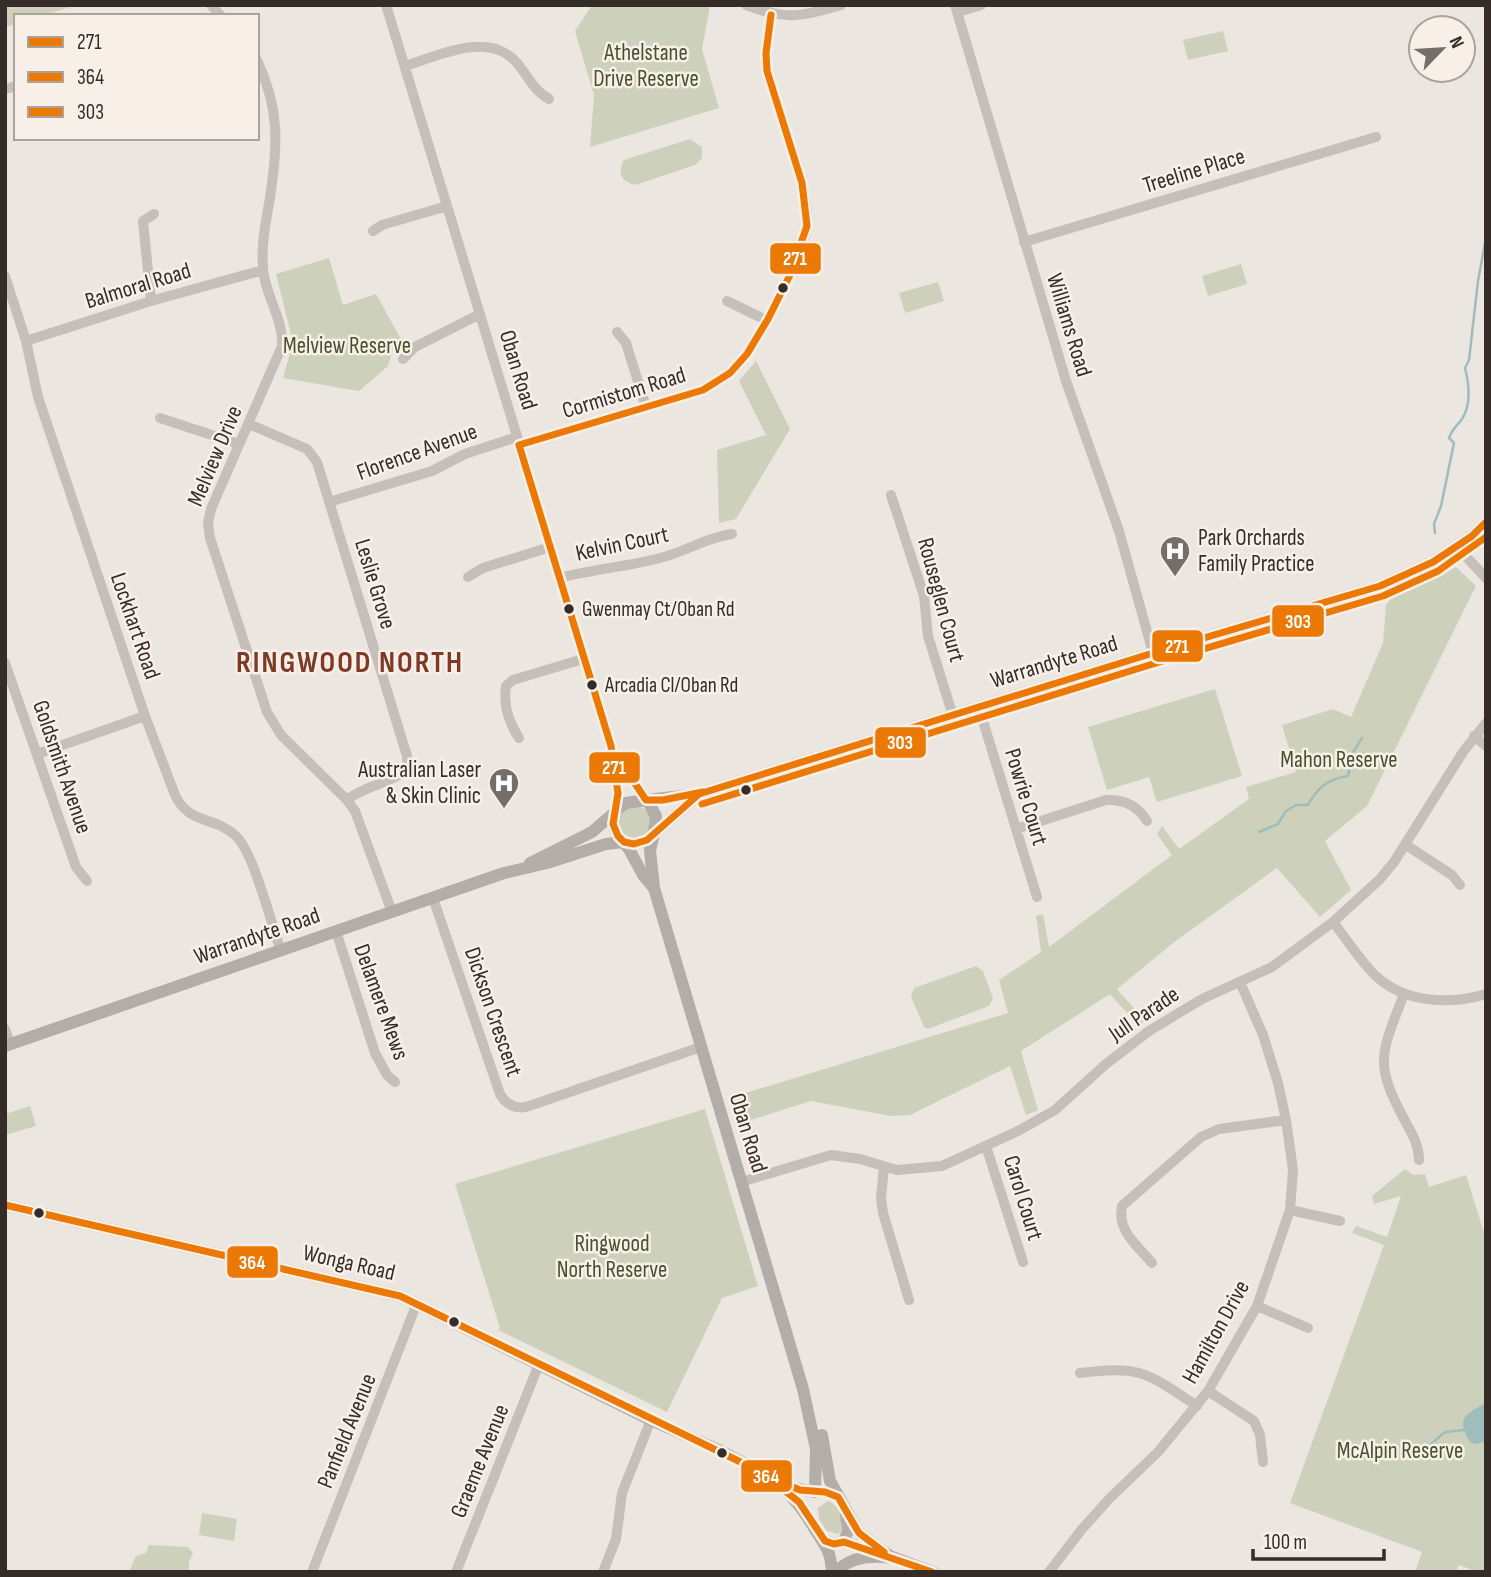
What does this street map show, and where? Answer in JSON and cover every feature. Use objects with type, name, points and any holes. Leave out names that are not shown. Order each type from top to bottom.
[{"type":"main road","name":"Warrandyte Road","points":[[646,800],[699,794],[1153,653],[1380,586],[1457,547],[1486,522]]},
{"type":"main road","name":"Warrandyte Road","points":[[654,833],[699,794]]},
{"type":"main road","points":[[646,800],[656,816],[654,833],[641,843],[624,842],[613,824],[616,811],[626,803],[646,800]]},
{"type":"main road","name":"Warrandyte Road","points":[[8,1045],[523,867],[592,832],[616,811]]},
{"type":"main road","name":"Oban Road","points":[[654,833],[650,850],[654,888],[803,1389],[815,1439],[817,1472],[811,1513],[824,1540]]},
{"type":"main road","name":"Warrandyte Road","points":[[523,867],[547,863],[607,844],[624,842]]},
{"type":"main road","name":"Oban Road","points":[[624,842],[654,888]]},
{"type":"main road","name":"Wonga Road","points":[[5,1205],[389,1293],[417,1303],[791,1487],[825,1492],[839,1498]]},
{"type":"main road","name":"Oban Road","points":[[803,1389],[822,1433],[829,1478],[839,1498]]},
{"type":"main road","points":[[772,1478],[797,1480],[817,1472]]},
{"type":"main road","points":[[772,1478],[799,1502],[824,1540],[838,1570]]},
{"type":"main road","points":[[838,1570],[848,1524],[839,1498]]},
{"type":"main road","points":[[839,1498],[859,1532],[894,1557]]},
{"type":"main road","points":[[824,1540],[894,1557],[933,1572]]},
{"type":"main road","points":[[838,1570],[849,1561],[865,1557],[894,1557]]},
{"type":"street","name":"Oban Road","points":[[386,5],[611,746],[618,793],[616,811]]},
{"type":"street","points":[[746,5],[771,15],[807,15],[841,5]]},
{"type":"street","points":[[957,9],[981,5]]},
{"type":"street","name":"Williams Road","points":[[957,9],[1066,381],[1119,531],[1153,653]]},
{"type":"street","name":"Cormistom Road","points":[[518,441],[703,390],[730,374],[751,350],[798,257],[807,224],[802,183],[767,71],[766,53],[771,15]]},
{"type":"street","points":[[405,66],[467,47],[487,46],[507,54],[540,94],[549,99]]},
{"type":"street","name":"Melview Drive","points":[[259,64],[270,88],[276,121],[274,173],[264,234],[263,270],[281,331],[282,346],[211,509],[208,523],[220,574],[267,712],[281,735],[355,811],[392,912]]},
{"type":"street","name":"Treeline Place","points":[[1024,242],[1376,137]]},
{"type":"street","points":[[373,231],[382,225],[447,206]]},
{"type":"street","points":[[151,301],[143,221],[154,214]]},
{"type":"street","name":"Balmoral Road","points":[[26,341],[151,301],[263,270]]},
{"type":"street","name":"Lockhart Road","points":[[5,276],[26,341],[38,397],[145,716],[180,807],[236,836],[248,852],[281,951]]},
{"type":"street","points":[[727,301],[766,320]]},
{"type":"street","points":[[403,359],[415,347],[480,314]]},
{"type":"street","points":[[617,332],[626,343],[646,407]]},
{"type":"street","points":[[160,418],[239,444]]},
{"type":"street","name":"Leslie Grove","points":[[248,424],[289,440],[313,455],[407,756],[408,769],[399,777],[359,792],[347,800]]},
{"type":"street","name":"Florence Avenue","points":[[329,502],[432,471],[466,454],[518,441]]},
{"type":"street","name":"Rouseglen Court","points":[[891,495],[924,596],[928,636],[953,716]]},
{"type":"street","name":"Kelvin Court","points":[[559,578],[662,558],[719,535],[732,534]]},
{"type":"street","points":[[468,577],[483,568],[550,547]]},
{"type":"street","points":[[1457,547],[1486,578]]},
{"type":"street","points":[[519,738],[510,724],[506,686],[513,680],[583,659]]},
{"type":"street","name":"Goldsmith Avenue","points":[[5,663],[76,867],[87,881]]},
{"type":"street","name":"Powrie Court","points":[[979,708],[1037,897]]},
{"type":"street","points":[[37,754],[145,716]]},
{"type":"street","name":"Jull Parade","points":[[741,1182],[831,1156],[860,1159],[884,1167],[913,1170],[934,1168],[986,1146],[1055,1110],[1106,1064],[1156,1026],[1202,999],[1282,960],[1333,922],[1380,879],[1406,845],[1474,737],[1486,723]]},
{"type":"street","points":[[1474,737],[1486,746]]},
{"type":"street","name":"Oban Road","points":[[611,746],[646,800]]},
{"type":"street","points":[[1016,829],[1106,800],[1120,799],[1142,812],[1147,821]]},
{"type":"street","points":[[1406,845],[1452,875],[1460,885]]},
{"type":"street","name":"Dickson Crescent","points":[[433,898],[500,1094],[510,1104],[523,1108],[701,1047]]},
{"type":"street","points":[[1333,922],[1376,977],[1404,994],[1448,1001],[1468,1000],[1486,995]]},
{"type":"street","name":"Delamere Mews","points":[[336,931],[375,1053],[387,1075],[395,1082]]},
{"type":"street","name":"Hamilton Drive","points":[[1049,1572],[1091,1518],[1158,1452],[1208,1391],[1257,1306],[1290,1210],[1293,1170],[1278,1083],[1263,1035],[1240,982]]},
{"type":"street","points":[[1404,994],[1384,1047],[1383,1064],[1387,1085],[1415,1139],[1419,1160]]},
{"type":"street","points":[[5,1029],[8,1045]]},
{"type":"street","points":[[1152,1263],[1124,1229],[1119,1219],[1122,1206],[1201,1137],[1219,1129],[1286,1120]]},
{"type":"street","name":"Carol Court","points":[[986,1146],[1023,1262]]},
{"type":"street","points":[[884,1167],[881,1198],[883,1213],[909,1300]]},
{"type":"street","points":[[1290,1210],[1340,1221]]},
{"type":"street","name":"Panfield Avenue","points":[[312,1572],[417,1303]]},
{"type":"street","points":[[1257,1306],[1308,1328]]},
{"type":"street","name":"Graeme Avenue","points":[[456,1572],[538,1364]]},
{"type":"street","points":[[1080,1373],[1134,1370],[1152,1376],[1197,1406]]},
{"type":"street","points":[[1208,1391],[1254,1421],[1260,1435],[1263,1462]]},
{"type":"street","points":[[603,1572],[616,1539],[622,1493],[651,1420]]},
{"type":"green space","points":[[5,5],[76,5],[48,14],[14,14],[14,25],[5,27]]},
{"type":"green space","name":"Athelstane Drive Reserve","points":[[592,5],[710,6],[702,49],[719,108],[590,147],[594,95],[575,31]]},
{"type":"green space","points":[[1223,31],[1228,51],[1188,60],[1183,40]]},
{"type":"green space","points":[[690,139],[702,147],[702,158],[695,165],[635,185],[626,182],[622,176],[624,160]]},
{"type":"green space","name":"Melview Reserve","points":[[329,258],[343,305],[376,294],[403,343],[393,349],[388,366],[359,391],[283,378],[293,342],[276,274]]},
{"type":"green space","points":[[1241,264],[1247,284],[1208,296],[1202,276]]},
{"type":"green space","points":[[938,282],[944,301],[905,313],[899,293]]},
{"type":"green space","points":[[756,361],[790,429],[736,519],[719,523],[717,450],[766,435],[739,381]]},
{"type":"green space","name":"Mahon Reserve","points":[[1456,567],[1476,586],[1367,806],[1325,841],[1351,890],[1320,917],[1277,868],[1173,943],[1117,989],[1145,1021],[1139,1026],[1110,994],[1021,1051],[1038,1110],[1026,1115],[1010,1066],[910,1115],[891,1116],[811,1101],[738,1124],[729,1098],[1008,1013],[999,980],[1041,952],[1036,916],[1043,914],[1049,947],[1172,855],[1157,834],[1162,826],[1179,849],[1249,799],[1246,787],[1296,772],[1282,725],[1333,709],[1351,717],[1383,643],[1386,605],[1394,595]]},
{"type":"green space","points":[[1215,689],[1242,776],[1157,802],[1149,777],[1107,790],[1088,727]]},
{"type":"green space","points":[[635,806],[646,811],[651,822],[646,833],[635,838],[624,833],[619,822],[624,811]]},
{"type":"green space","points":[[976,966],[983,971],[993,998],[989,1006],[928,1029],[924,1027],[911,997],[914,988]]},
{"type":"green space","points":[[30,1106],[36,1126],[5,1135],[5,1114]]},
{"type":"green space","name":"Ringwood North Reserve","points":[[705,1109],[758,1286],[722,1298],[667,1412],[498,1330],[500,1328],[455,1184]]},
{"type":"green space","name":"McAlpin Reserve","points":[[1405,1169],[1413,1175],[1425,1174],[1429,1187],[1466,1175],[1486,1239],[1486,1572],[1477,1572],[1459,1565],[1456,1572],[1415,1572],[1422,1552],[1290,1503],[1384,1245],[1352,1233],[1356,1226],[1387,1237],[1401,1196],[1374,1204],[1372,1196]]},
{"type":"green space","points":[[828,1501],[840,1513],[842,1527],[838,1534],[827,1531],[819,1519],[818,1508]]},
{"type":"green space","points":[[202,1513],[237,1519],[234,1541],[199,1535]]},
{"type":"green space","points":[[149,1545],[188,1547],[193,1553],[189,1561],[189,1572],[129,1572],[136,1556],[146,1553]]},
{"type":"water","points":[[1486,1403],[1486,1441],[1471,1443],[1463,1423],[1468,1414]]},
{"type":"waterway","points":[[1435,533],[1434,524],[1441,506],[1454,443],[1449,438],[1462,419],[1468,400],[1465,368],[1469,360],[1486,238]]},
{"type":"waterway","points":[[1259,832],[1278,824],[1286,811],[1296,805],[1308,805],[1316,793],[1329,782],[1348,776],[1352,754],[1362,738]]},
{"type":"waterway","points":[[1431,1444],[1445,1432],[1464,1430]]},
{"type":"transit line","name":"271","points":[[519,445],[703,390],[730,373],[747,354],[768,319],[789,277],[807,226],[802,183],[767,71],[766,53],[771,15]]},
{"type":"transit line","name":"271","points":[[519,445],[611,746],[618,793],[613,824],[624,842],[634,844],[647,840],[699,794],[1153,653],[1380,586],[1433,562],[1472,536],[1486,522]]},
{"type":"transit line","name":"303","points":[[702,804],[1156,663],[1383,596],[1438,571],[1486,537]]},
{"type":"transit line","name":"271","points":[[616,755],[646,800],[663,800],[703,792]]},
{"type":"transit line","name":"364","points":[[5,1205],[400,1296],[761,1472],[799,1502],[825,1541],[834,1544],[844,1542],[932,1572]]},
{"type":"transit line","name":"364","points":[[775,1479],[800,1490],[825,1492],[838,1497],[859,1533],[884,1552]]},
{"type":"place","name":"Park Orchards Family Practice","points":[[1175,578]]},
{"type":"place","name":"Gwenmay Ct/Oban Rd","points":[[569,609]]},
{"type":"place","name":"Arcadia Cl/Oban Rd","points":[[592,685]]},
{"type":"place","name":"Australian Laser & Skin Clinic","points":[[504,810]]},
{"type":"district","name":"RINGWOOD NORTH","points":[[350,663]]}]
